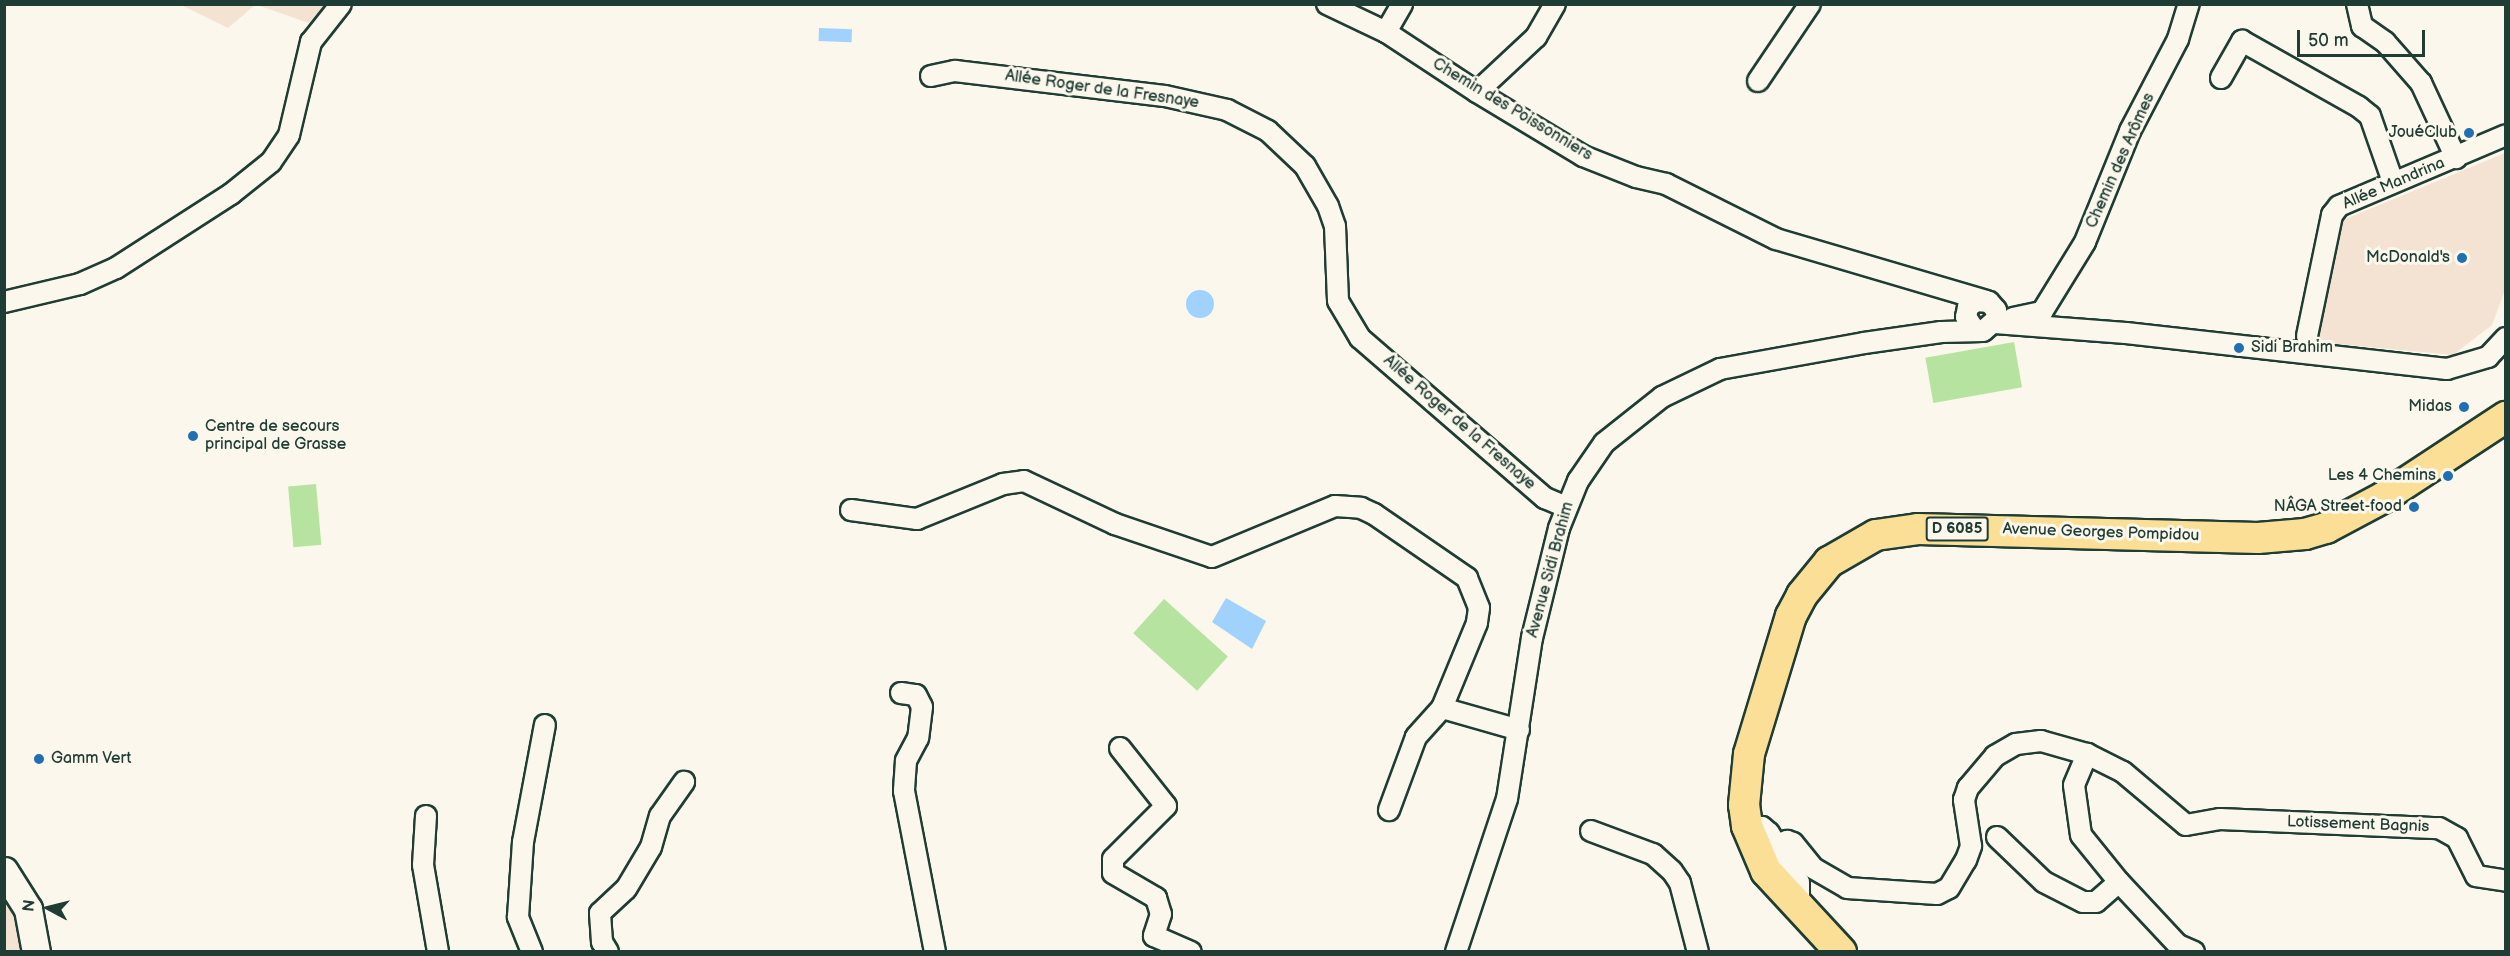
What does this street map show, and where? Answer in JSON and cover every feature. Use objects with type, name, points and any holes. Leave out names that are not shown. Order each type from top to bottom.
[{"type":"main road","name":"Avenue Georges Pompidou","points":[[1841,951],[1822,928],[1799,910],[1766,871],[1747,826],[1743,804],[1749,754],[1791,616],[1814,578],[1829,562],[1876,535],[1918,529],[2258,538],[2306,534],[2326,528],[2384,497],[2505,416]]},
{"type":"main road","points":[[4,871],[28,909],[36,951]]},
{"type":"street","points":[[4,302],[80,284],[116,268],[231,194],[271,162],[289,135],[311,42],[341,4]]},
{"type":"street","name":"Chemin des Poissonniers","points":[[1327,4],[1386,32],[1477,92],[1583,156],[1636,177],[1666,184],[1776,239],[1939,289],[1957,290],[1989,302]]},
{"type":"street","points":[[1386,32],[1402,4]]},
{"type":"street","points":[[1477,92],[1536,37],[1555,4]]},
{"type":"street","points":[[1758,81],[1810,4]]},
{"type":"street","name":"Chemin des Arômes","points":[[2042,312],[2097,218],[2130,131],[2178,39],[2189,4]]},
{"type":"street","points":[[2357,4],[2362,26],[2385,42],[2421,83],[2456,158]]},
{"type":"street","points":[[2221,78],[2242,41],[2358,107],[2370,116],[2393,182]]},
{"type":"street","name":"Allée Roger de la Fresnaye","points":[[931,76],[955,71],[1165,96],[1227,110],[1268,131],[1305,166],[1328,206],[1335,226],[1338,301],[1360,338],[1545,498],[1566,507]]},
{"type":"street","name":"Allée Mandrina","points":[[2307,336],[2332,215],[2339,206],[2456,158],[2505,135]]},
{"type":"street","name":"Chemin des Poissonniers","points":[[1939,289],[1969,319]]},
{"type":"street","points":[[2042,312],[1999,323],[1988,330],[1969,319],[1972,303],[1989,302],[2042,312],[2126,333]]},
{"type":"street","points":[[1989,302],[1999,323]]},
{"type":"street","name":"Avenue Sidi Brahim","points":[[1456,951],[1507,799],[1532,638],[1566,507],[1604,443],[1642,411],[1693,379],[1747,362],[1941,332],[1969,319]]},
{"type":"street","points":[[1999,323],[2126,333],[2447,369],[2497,358],[2505,338]]},
{"type":"street","points":[[851,510],[916,519],[1003,483],[1024,481],[1115,524],[1212,557],[1335,506],[1361,508],[1467,578],[1473,587],[1479,608],[1477,623],[1442,708],[1416,737],[1389,810]]},
{"type":"street","points":[[901,693],[916,695],[922,707],[918,738],[906,761],[904,791],[935,951]]},
{"type":"street","points":[[1442,708],[1519,730]]},
{"type":"street","points":[[532,951],[518,917],[523,842],[545,725]]},
{"type":"street","points":[[1776,845],[1787,841],[1793,843],[1813,868],[1847,888],[1937,894],[1949,888],[1966,860],[1971,846],[1964,800],[1968,788],[1995,756],[2016,744],[2042,741],[2087,754],[2074,785],[2076,819],[2093,852],[2178,945],[2194,951]]},
{"type":"street","points":[[1120,748],[1165,800],[1163,811],[1111,866],[1113,873],[1156,898],[1161,914],[1151,944],[1191,951]]},
{"type":"street","name":"Lotissement Bagnis","points":[[2087,754],[2123,772],[2186,825],[2220,819],[2439,828],[2457,838],[2476,876],[2505,881]]},
{"type":"street","points":[[608,951],[602,942],[600,913],[626,889],[651,848],[660,816],[684,782]]},
{"type":"street","points":[[426,816],[423,866],[438,951]]},
{"type":"street","points":[[1747,826],[1762,827],[1799,882],[1799,910]]},
{"type":"street","points":[[1591,831],[1653,854],[1672,871],[1680,883],[1692,949]]},
{"type":"street","points":[[1997,837],[2044,882],[2083,902],[2096,902],[2119,882]]},
{"type":"shaded area","points":[[181,5],[255,5],[228,28]]},
{"type":"shaded area","points":[[257,5],[325,5],[309,23]]},
{"type":"shaded area","points":[[2505,153],[2505,290],[2492,325],[2453,355],[2317,342],[2338,222]]},
{"type":"shaded area","points":[[4,883],[30,951],[5,951]]},
{"type":"green space","points":[[2014,342],[2022,387],[1933,403],[1925,358]]},
{"type":"green space","points":[[316,484],[321,545],[293,547],[288,486]]},
{"type":"green space","points":[[1164,599],[1228,657],[1197,691],[1133,633]]},
{"type":"water","points":[[819,28],[852,29],[852,42],[819,41]]},
{"type":"water","points":[[1200,290],[1210,294],[1214,304],[1210,314],[1200,318],[1190,314],[1186,304],[1190,294]]},
{"type":"water","points":[[1226,598],[1266,621],[1252,649],[1212,622]]},
{"type":"place","name":"JouéClub","points":[[2469,133]]},
{"type":"place","name":"McDonald's","points":[[2462,258]]},
{"type":"place","name":"Sidi Brahim","points":[[2239,348]]},
{"type":"place","name":"Midas","points":[[2464,407]]},
{"type":"place","name":"Centre de secours principal de Grasse","points":[[193,436]]},
{"type":"place","name":"Les 4 Chemins","points":[[2448,476]]},
{"type":"place","name":"NÂGA Street-food","points":[[2414,507]]},
{"type":"place","name":"Gamm Vert","points":[[39,759]]}]
